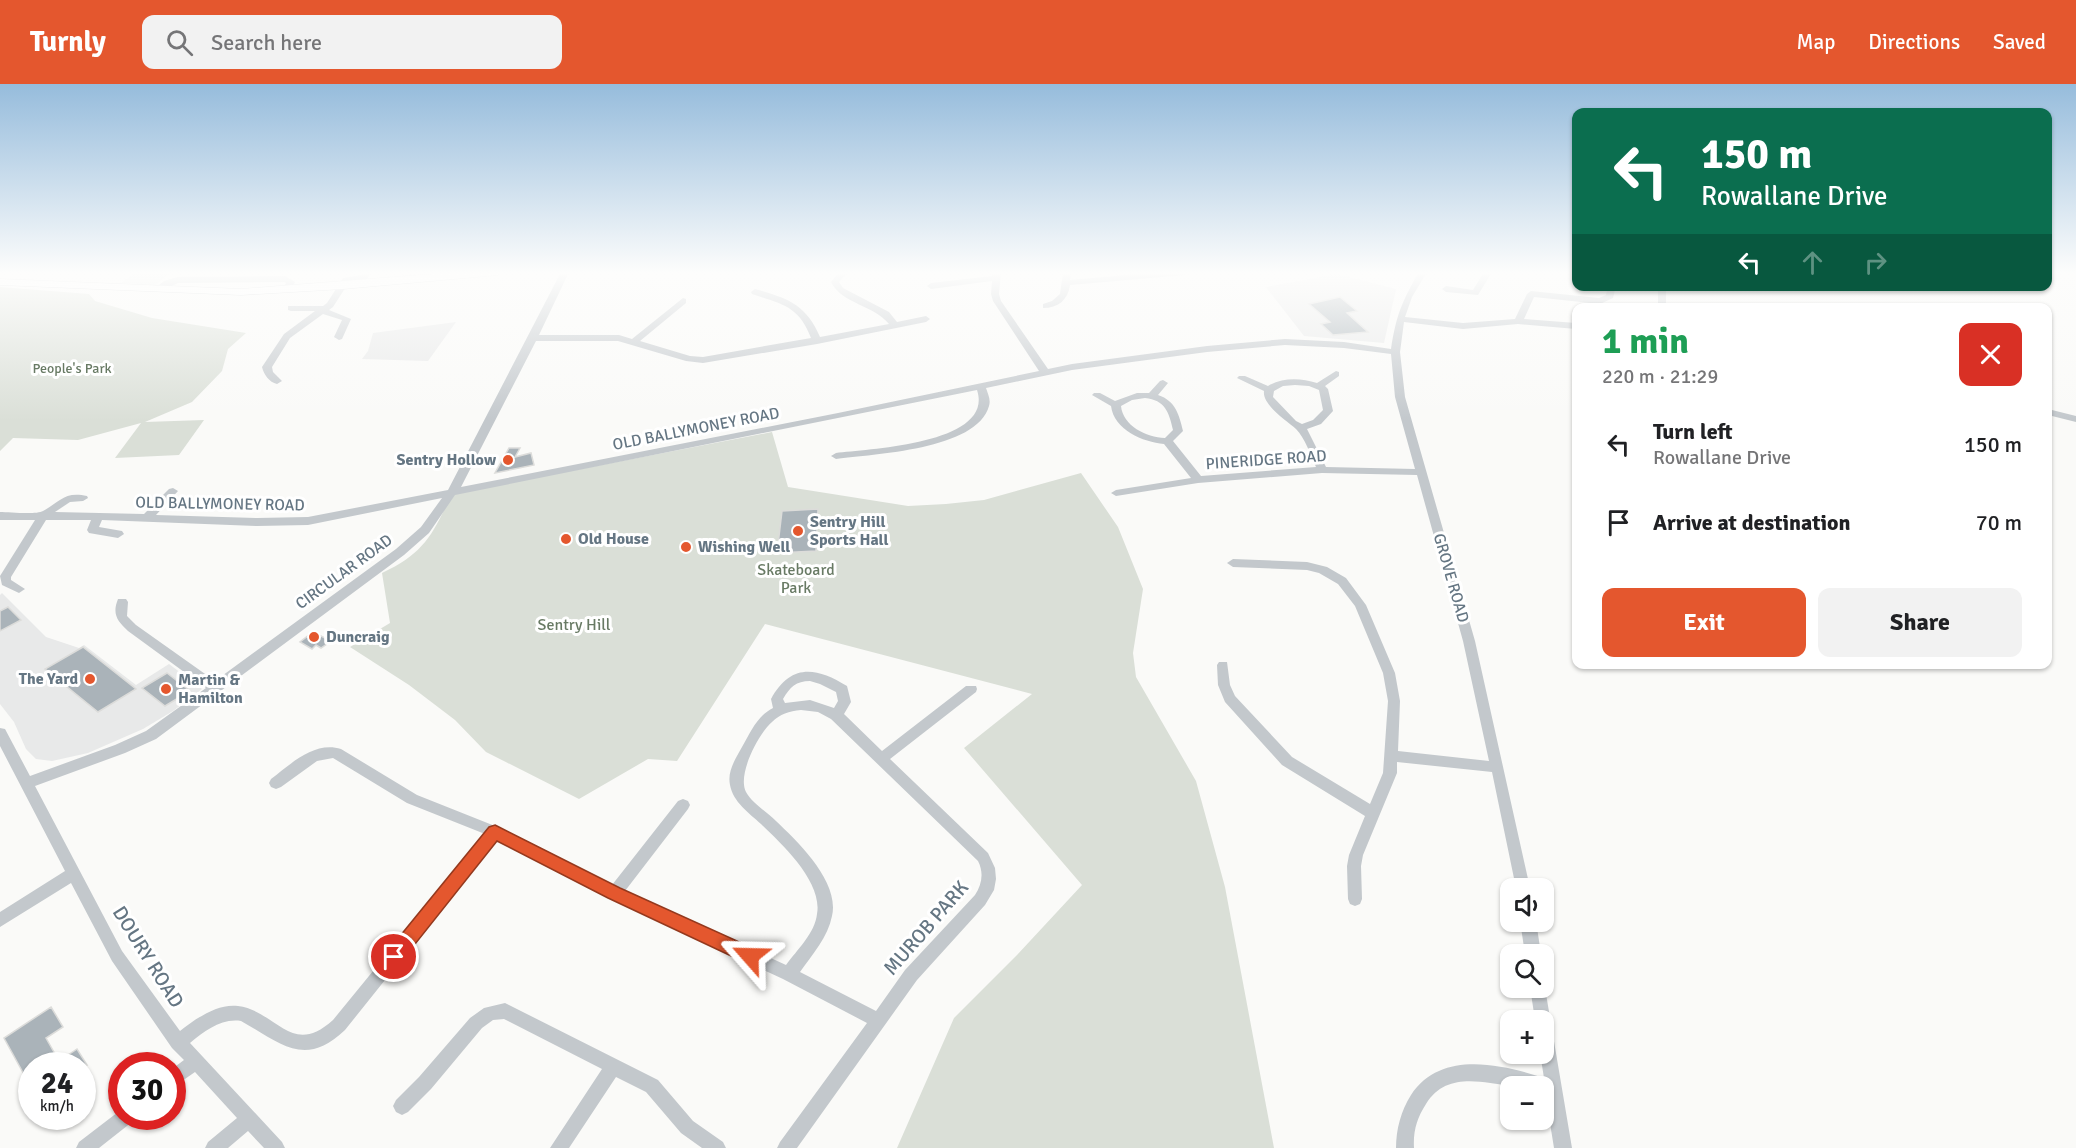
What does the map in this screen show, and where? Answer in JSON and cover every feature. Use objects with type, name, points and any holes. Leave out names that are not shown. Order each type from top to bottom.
[{"type":"street","points":[[277,381],[267,371],[268,363],[287,336],[307,322]]},
{"type":"street","points":[[339,337],[346,322]]},
{"type":"street","name":"CIRCULAR ROAD","points":[[27,783],[120,749],[151,735],[400,552],[425,530],[451,494],[540,322]]},
{"type":"street","points":[[634,342],[658,322]]},
{"type":"street","points":[[810,322],[817,341]]},
{"type":"street","points":[[892,322],[894,325]]},
{"type":"street","points":[[532,338],[607,337],[634,342],[689,359],[703,360],[915,322]]},
{"type":"street","points":[[1011,322],[1044,371]]},
{"type":"street","name":"GROVE ROAD","points":[[1401,322],[1395,352],[1400,397],[1469,641],[1520,878]]},
{"type":"street","points":[[1425,322],[1463,326],[1511,322]]},
{"type":"street","points":[[1526,322],[1572,326]]},
{"type":"street","name":"OLD BALLYMONEY ROAD","points":[[0,516],[299,521],[451,494],[838,416],[1044,371],[1188,351],[1281,342],[1315,342],[1395,352]]},
{"type":"street","points":[[1319,386],[1336,374]]},
{"type":"street","points":[[1242,378],[1269,390]]},
{"type":"street","points":[[1301,428],[1317,422],[1328,411],[1323,389],[1319,386],[1283,382],[1274,385],[1269,390],[1269,397],[1292,423],[1301,428],[1322,470]]},
{"type":"street","points":[[1152,396],[1163,383]]},
{"type":"street","points":[[836,456],[932,441],[960,432],[974,423],[982,413],[985,400],[980,385]]},
{"type":"street","points":[[1097,395],[1116,405]]},
{"type":"street","points":[[1134,396],[1152,396],[1167,404],[1175,416],[1178,431],[1167,441],[1154,440],[1138,434],[1118,416],[1116,405],[1134,396]]},
{"type":"street","points":[[2052,413],[2076,418]]},
{"type":"street","points":[[1167,441],[1198,480]]},
{"type":"street","name":"PINERIDGE ROAD","points":[[1116,493],[1198,480],[1322,470],[1420,472]]},
{"type":"street","points":[[147,518],[172,491]]},
{"type":"street","points":[[19,590],[6,582],[5,576],[44,516],[64,501],[83,498]]},
{"type":"street","points":[[98,516],[93,530],[118,534]]},
{"type":"street","points":[[1233,563],[1315,568],[1333,574],[1360,605],[1389,673],[1394,700],[1390,773],[1356,855],[1355,899]]},
{"type":"street","points":[[122,602],[121,617],[132,628],[215,688]]},
{"type":"street","points":[[1223,665],[1224,685],[1232,702],[1287,761],[1374,814]]},
{"type":"street","points":[[789,974],[822,923],[826,898],[817,880],[794,850],[743,799],[735,781],[739,766],[763,723],[780,710],[777,699],[790,680],[802,676],[828,682],[842,689],[845,702],[836,715]]},
{"type":"street","points":[[881,759],[971,689]]},
{"type":"street","name":"MUROB PARK","points":[[780,710],[810,705],[827,709],[836,715],[983,857],[988,866],[990,879],[980,900],[911,975],[786,1148]]},
{"type":"street","name":"DOURY ROAD","points":[[0,733],[117,956],[178,1042],[276,1148]]},
{"type":"street","points":[[276,783],[313,757],[331,752],[412,799],[495,832],[614,893],[789,974],[877,1020]]},
{"type":"street","points":[[1392,756],[1497,767]]},
{"type":"street","points":[[614,893],[683,805]]},
{"type":"street","points":[[178,1042],[202,1025],[235,1013],[248,1017],[298,1043],[310,1044],[322,1039],[339,1025],[495,832]]},
{"type":"street","points":[[0,920],[74,873]]},
{"type":"street","points":[[1539,998],[1546,1076]]},
{"type":"street","points":[[402,1106],[425,1083],[476,1023],[496,1011],[514,1014],[652,1086],[687,1127],[717,1148]]},
{"type":"street","points":[[186,1069],[195,1062]]},
{"type":"street","points":[[559,1148],[613,1067]]},
{"type":"street","points":[[1405,1148],[1404,1138],[1409,1117],[1417,1100],[1430,1086],[1448,1075],[1470,1072],[1504,1076]]},
{"type":"street","points":[[1554,1114],[1563,1148]]},
{"type":"street","points":[[214,1148],[248,1120]]},
{"type":"street","points":[[85,1148],[108,1130]]},
{"type":"shaded area","points":[[456,322],[428,361],[362,359],[368,351],[373,333]]},
{"type":"shaded area","points":[[1293,322],[1389,322],[1384,343],[1304,336]]},
{"type":"shaded area","points":[[2,593],[46,637],[79,648],[84,645],[136,685],[169,664],[202,689],[173,711],[143,729],[88,753],[52,761],[36,759],[26,749],[14,722],[0,704],[0,595]]},
{"type":"green space","name":"People's Park","points":[[0,322],[175,322],[246,333],[228,349],[222,371],[192,402],[145,422],[204,420],[179,455],[115,458],[141,423],[78,440],[13,438],[0,451]]},
{"type":"green space","name":"Sentry Hill","points":[[772,432],[788,487],[908,506],[984,500],[1081,473],[1118,527],[1143,589],[1133,653],[1136,677],[1196,781],[1225,887],[1274,1148],[897,1148],[954,1018],[1082,885],[964,748],[1032,694],[765,624],[677,761],[648,759],[579,799],[486,752],[455,720],[409,685],[350,647],[390,623],[382,573],[408,558],[426,541],[439,521],[451,494]]},
{"type":"building","points":[[1357,322],[1368,332],[1333,335],[1321,324]]},
{"type":"building","name":"Sentry Hollow","points":[[509,448],[520,448],[515,457],[531,453],[534,465],[495,473]]},
{"type":"building","name":"Sentry Hill Sports Hall","points":[[818,509],[816,551],[777,553],[782,511]]},
{"type":"building","points":[[8,607],[21,620],[0,631],[0,611]]},
{"type":"building","name":"Duncraig","points":[[313,632],[331,641],[321,648],[316,645],[312,649],[300,642]]},
{"type":"building","name":"The Yard","points":[[83,647],[136,689],[98,712],[45,669]]},
{"type":"building","name":"Martin & Hamilton","points":[[167,673],[190,691],[165,706],[142,688]]},
{"type":"building","points":[[51,1007],[63,1027],[46,1038],[54,1052],[18,1052],[18,1064],[4,1038]]},
{"type":"place","name":"Sentry Hollow","points":[[508,460]]},
{"type":"place","name":"Sentry Hill Sports Hall","points":[[798,531]]},
{"type":"place","name":"Old House","points":[[566,539]]},
{"type":"place","name":"Wishing Well","points":[[686,547]]},
{"type":"place","name":"Duncraig","points":[[314,637]]},
{"type":"place","name":"The Yard","points":[[90,679]]},
{"type":"place","name":"Martin & Hamilton","points":[[166,689]]},
{"type":"route","points":[[394,957],[495,832],[614,893],[750,956]]},
{"type":"park label","name":"Skateboard Park","points":[[796,579]]}]
